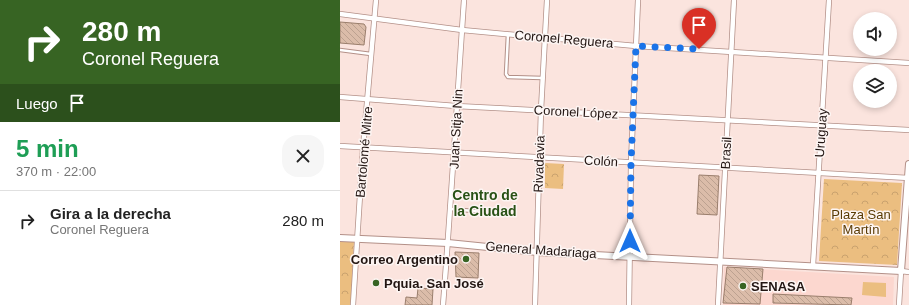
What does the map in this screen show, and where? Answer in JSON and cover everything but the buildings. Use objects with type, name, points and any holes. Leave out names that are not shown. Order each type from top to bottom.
[{"type":"street","name":"Bartolomé Mitre","points":[[353,305],[363,148],[376,0]]},
{"type":"street","name":"Juan Sitja Nin","points":[[443,305],[455,154],[456,106],[464,0]]},
{"type":"street","name":"Rivadavia","points":[[535,305],[539,157],[546,0]]},
{"type":"street","points":[[629,305],[631,163],[638,0]]},
{"type":"street","name":"Brasil","points":[[718,305],[734,0]]},
{"type":"street","name":"Uruguay","points":[[813,265],[828,0]]},
{"type":"street","name":"Coronel Reguera","points":[[340,14],[462,30],[544,36],[636,46],[909,63]]},
{"type":"street","name":"Coronel López","points":[[340,97],[456,106],[909,130]]},
{"type":"street","name":"Colón","points":[[340,146],[455,154],[539,157],[908,178]]},
{"type":"street","points":[[899,305],[909,164]]},
{"type":"street","name":"General Madariaga","points":[[340,238],[448,243],[537,252],[813,265],[909,272]]},
{"type":"lane","points":[[508,33],[506,74],[508,76],[542,78]]},
{"type":"lane","points":[[340,50],[372,54]]},
{"type":"lane","points":[[451,209],[485,212]]},
{"type":"shaded area","points":[[724,267],[894,277],[893,305],[723,305]]},
{"type":"green space","points":[[545,163],[564,164],[563,189],[545,188]]},
{"type":"green space","name":"Plaza San Martín","points":[[824,179],[902,183],[897,265],[819,261]]},
{"type":"green space","points":[[340,240],[354,241],[351,305],[340,305]]},
{"type":"green space","points":[[863,282],[886,283],[886,297],[862,295]]},
{"type":"place","name":"Correo Argentino","points":[[466,259]]},
{"type":"place","name":"Pquia. San José","points":[[376,283]]},
{"type":"place","name":"SENASA","points":[[743,286]]},
{"type":"district","name":"Centro de la Ciudad","points":[[485,204]]},
{"type":"route","points":[[630,241],[631,163],[636,46],[699,49]]}]
